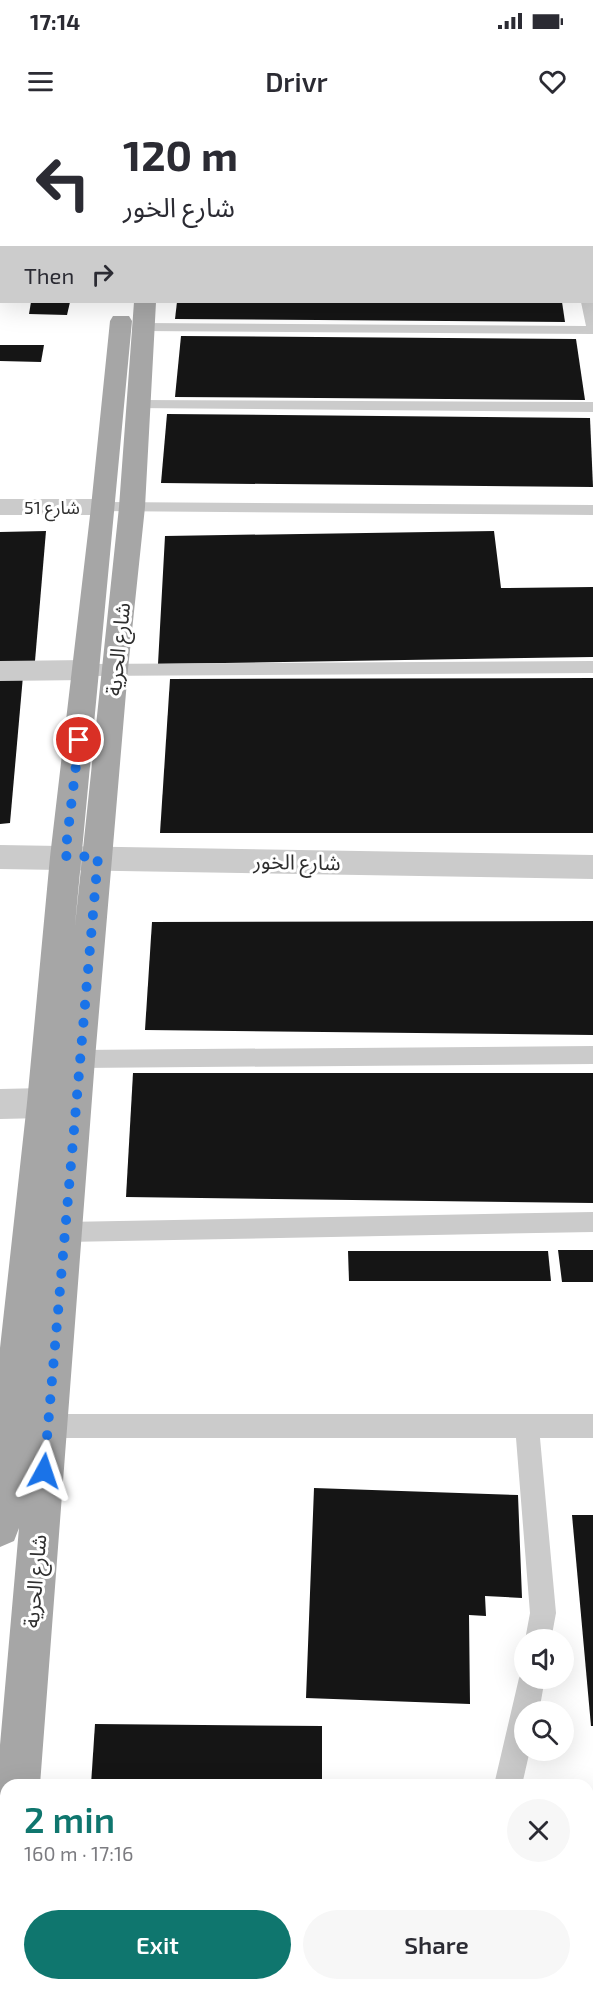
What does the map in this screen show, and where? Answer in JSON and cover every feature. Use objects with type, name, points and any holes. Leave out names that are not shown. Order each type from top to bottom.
[{"type":"main road","name":"شارع الحرية","points":[[118,507],[122,303]]},
{"type":"main road","name":"شارع الحرية","points":[[0,1527],[9,1412],[44,1103],[65,856],[100,669],[118,507],[137,405],[143,314]]},
{"type":"main road","name":"شارع الحرية","points":[[18,1779],[78,1059],[98,857],[100,669]]},
{"type":"street","name":"شارع 51","points":[[0,507],[118,507]]},
{"type":"street","points":[[0,671],[100,669]]},
{"type":"street","name":"شارع الخور","points":[[0,857],[65,856],[593,867]]},
{"type":"street","points":[[0,1104],[44,1103]]},
{"type":"lane","points":[[588,303],[593,325]]},
{"type":"lane","points":[[143,314],[593,330]]},
{"type":"lane","points":[[137,405],[593,407]]},
{"type":"lane","points":[[118,507],[593,510]]},
{"type":"lane","points":[[100,669],[593,667]]},
{"type":"lane","points":[[78,1059],[593,1055]]},
{"type":"lane","points":[[65,1232],[593,1222]]},
{"type":"lane","points":[[9,1412],[47,1426],[593,1426]]},
{"type":"lane","points":[[527,1427],[543,1613],[540,1629]]},
{"type":"lane","points":[[509,1779],[514,1760]]},
{"type":"building","points":[[31,303],[70,303],[67,315],[29,314]]},
{"type":"building","points":[[177,303],[562,303],[565,322],[175,319]]},
{"type":"building","points":[[181,336],[576,339],[585,400],[175,397]]},
{"type":"building","points":[[0,345],[44,345],[41,362],[0,361]]},
{"type":"building","points":[[167,414],[590,418],[593,487],[161,483]]},
{"type":"building","points":[[46,531],[35,661],[0,662],[0,532]]},
{"type":"building","points":[[494,531],[501,588],[593,587],[593,657],[158,664],[165,536]]},
{"type":"building","points":[[0,676],[23,676],[10,823],[0,824]]},
{"type":"building","points":[[593,678],[593,833],[160,833],[170,679]]},
{"type":"building","points":[[593,921],[593,1035],[145,1030],[152,922]]},
{"type":"building","points":[[133,1073],[593,1073],[593,1203],[126,1197]]},
{"type":"building","points":[[558,1250],[593,1250],[593,1282],[562,1282]]},
{"type":"building","points":[[348,1251],[548,1251],[551,1281],[349,1281]]},
{"type":"building","points":[[314,1488],[518,1495],[522,1598],[485,1596],[486,1616],[469,1615],[470,1704],[306,1698]]},
{"type":"building","points":[[572,1515],[593,1515],[593,1726],[591,1726]]},
{"type":"building","points":[[95,1724],[322,1726],[322,1779],[91,1779]]},
{"type":"route","points":[[44,1471],[78,1059],[98,857],[65,856],[79,740]]}]
